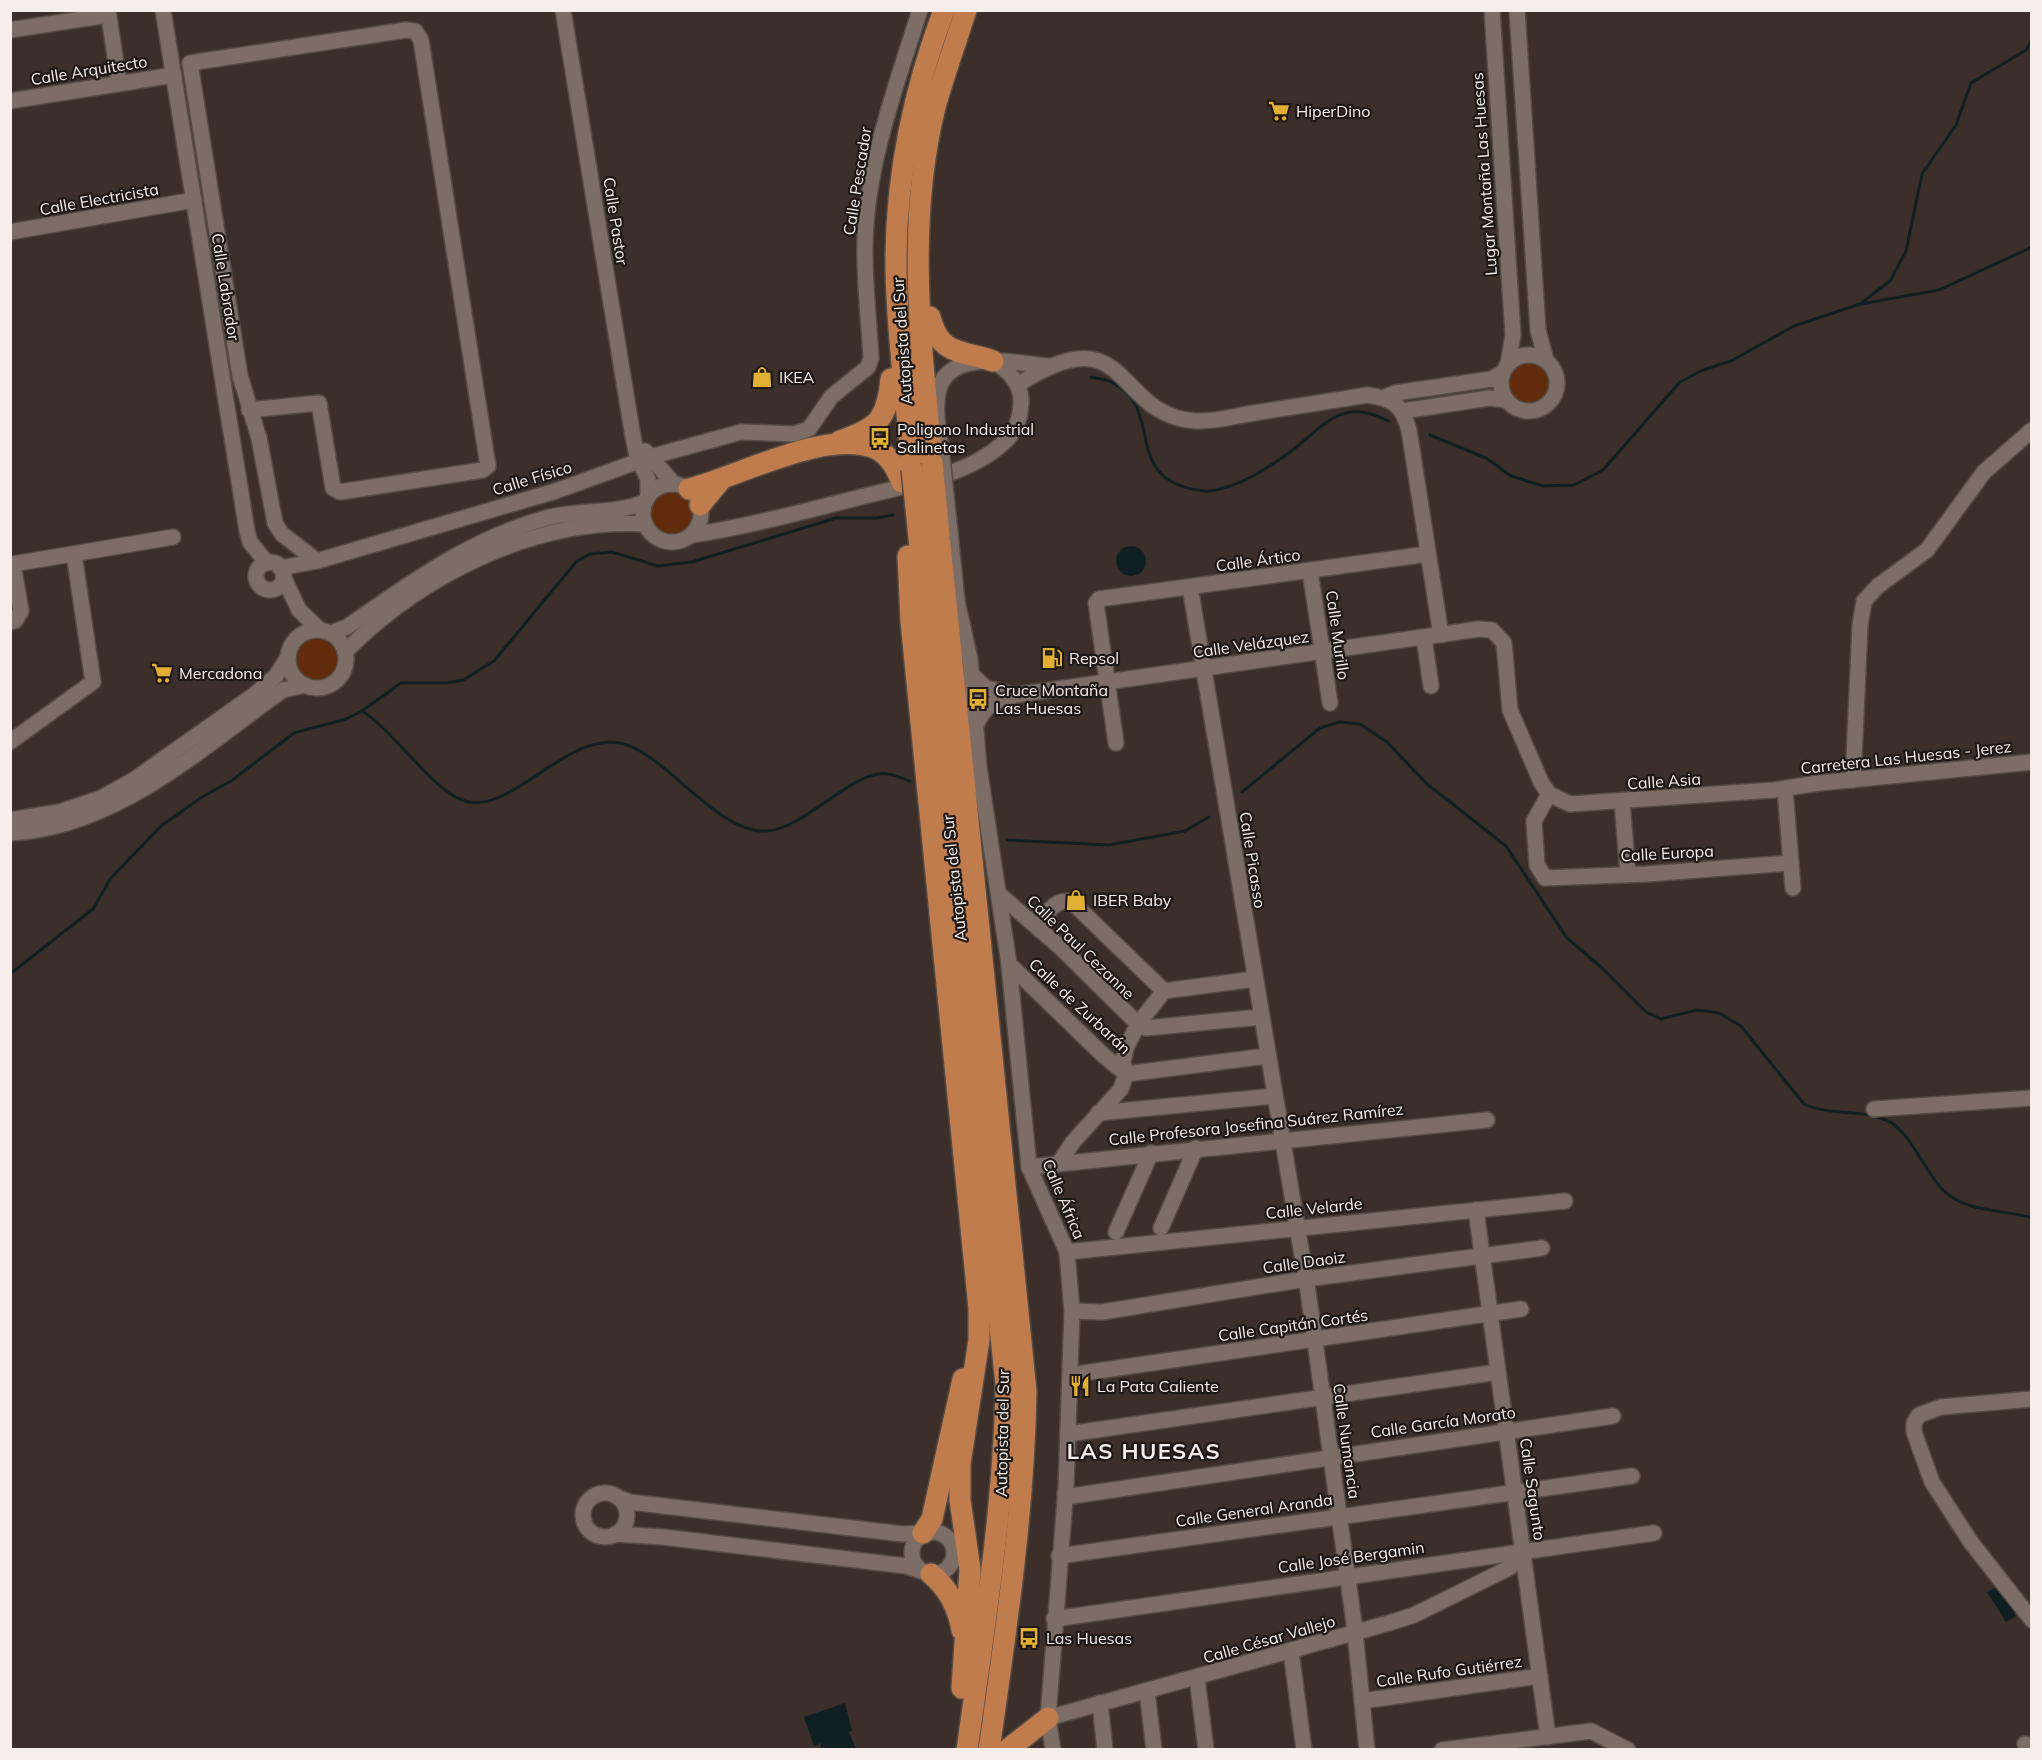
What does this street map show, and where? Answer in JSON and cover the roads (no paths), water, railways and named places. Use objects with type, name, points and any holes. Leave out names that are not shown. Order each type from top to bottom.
[{"type":"highway","name":"Autopista del Sur","points":[[944,10],[922,73],[902,171],[896,268],[905,476],[929,536],[979,912],[1026,1391],[1025,1466],[1020,1527],[989,1749]]},
{"type":"highway","name":"Autopista del Sur","points":[[966,10],[935,106],[927,153],[917,248],[918,307],[937,460],[929,536],[1006,1385],[1005,1464],[999,1522],[967,1749]]},
{"type":"highway","points":[[935,106],[927,264],[937,405]]},
{"type":"highway","points":[[691,498],[720,482],[770,460],[826,446],[854,436],[881,421],[888,406],[891,355],[898,304]]},
{"type":"highway","points":[[930,317],[934,332],[948,349],[993,361]]},
{"type":"highway","points":[[891,379],[905,476]]},
{"type":"highway","points":[[826,446],[862,445],[878,450],[890,458],[905,476]]},
{"type":"highway","points":[[929,536],[911,621],[979,1308],[979,1340],[960,1464],[960,1500],[970,1569],[963,1680],[954,1749]]},
{"type":"highway","points":[[957,601],[977,804],[981,872],[979,912]]},
{"type":"highway","points":[[977,804],[979,767]]},
{"type":"highway","points":[[923,1533],[932,1519],[958,1392],[973,1349],[979,1308]]},
{"type":"highway","points":[[926,1573],[943,1584],[954,1602],[962,1627],[963,1680]]},
{"type":"highway","points":[[1007,1749],[1048,1718]]},
{"type":"street","name":"Calle Labrador","points":[[164,10],[247,531],[250,542],[277,569],[297,604]]},
{"type":"street","name":"Calle Pastor","points":[[563,10],[634,439],[645,459],[648,478],[646,499]]},
{"type":"street","name":"Calle Pescador","points":[[794,434],[809,429],[831,397],[868,367],[871,358],[865,243],[872,184],[882,132],[920,10]]},
{"type":"street","name":"Lugar Montaña Las Huesas","points":[[1492,10],[1513,335],[1502,392],[1506,400]]},
{"type":"street","points":[[1403,411],[1489,398],[1506,400],[1523,411],[1533,411],[1551,401],[1557,383],[1556,374],[1546,360],[1538,330],[1517,10]]},
{"type":"street","points":[[10,30],[108,13],[119,83]]},
{"type":"street","points":[[249,410],[318,403],[333,488],[340,492],[483,470],[488,466],[423,50],[421,40],[415,31],[406,30],[190,63],[240,376],[249,410],[259,438],[275,523],[282,534],[317,561]]},
{"type":"street","name":"Calle Arquitecto","points":[[10,101],[174,75]]},
{"type":"street","name":"Calle Electricista","points":[[10,232],[194,200]]},
{"type":"street","points":[[1018,384],[1048,366],[1071,360],[1096,360],[1109,365],[1166,413],[1195,421],[1368,395],[1385,397],[1395,393],[1492,379],[1527,355],[1538,330]]},
{"type":"street","name":"Lugar Montaña Las Huesas","points":[[1513,335],[1527,355]]},
{"type":"street","points":[[1527,355],[1546,360]]},
{"type":"street","points":[[937,460],[937,405],[942,383],[957,368],[973,362],[993,361],[1048,366]]},
{"type":"street","points":[[646,499],[644,524],[649,532],[665,542],[675,542],[692,535],[735,528],[962,469],[1003,444],[1014,431],[1020,417],[1022,397],[1018,384],[1003,367],[993,361]]},
{"type":"street","points":[[1385,397],[1403,411],[1441,635]]},
{"type":"street","points":[[1853,780],[1860,625],[1864,601],[1878,586],[1927,550],[1984,472],[2031,430]]},
{"type":"street","name":"Calle Físico","points":[[277,569],[317,561],[556,491],[645,459],[741,432],[794,434]]},
{"type":"street","points":[[616,469],[634,439]]},
{"type":"street","name":"Calle Pastor","points":[[645,459],[691,498]]},
{"type":"street","points":[[294,641],[308,631],[325,632],[347,627],[440,563],[503,532],[571,513],[629,509],[646,499],[659,487],[691,498],[717,525],[735,528]]},
{"type":"street","points":[[691,498],[692,535]]},
{"type":"street","points":[[345,652],[365,632],[438,580],[508,545],[587,524],[644,524]]},
{"type":"street","name":"Calle África","points":[[929,536],[957,601],[966,633],[979,767],[1009,964],[1029,1167],[1067,1252],[1072,1311],[1071,1372],[1065,1494],[1048,1718],[1053,1749]]},
{"type":"street","points":[[10,622],[15,621],[21,611],[13,564],[173,537]]},
{"type":"street","name":"Calle Ártico","points":[[1107,683],[1096,603],[1099,599],[1310,571],[1427,551]]},
{"type":"street","points":[[10,742],[93,682],[74,554]]},
{"type":"street","points":[[10,833],[68,824],[108,808],[146,788],[283,690],[305,685],[323,687],[339,678],[344,670],[345,652],[340,641],[325,632],[297,604],[273,589],[264,588],[256,578],[258,569],[277,569],[280,584],[273,589]]},
{"type":"street","name":"Calle Murillo","points":[[1310,571],[1330,704]]},
{"type":"street","name":"Calle Picasso","points":[[1190,587],[1282,1139]]},
{"type":"street","points":[[10,819],[59,813],[101,798],[135,779],[254,696],[276,676],[288,657],[294,641],[297,604]]},
{"type":"street","name":"Calle Velázquez","points":[[976,726],[983,710],[993,702],[1015,695],[1479,629],[1492,630],[1504,643],[1510,710],[1541,782],[1549,794]]},
{"type":"street","points":[[1424,638],[1431,686]]},
{"type":"street","points":[[288,657],[290,668],[296,678],[305,685]]},
{"type":"street","name":"Calle Velázquez","points":[[971,674],[986,688],[1015,695]]},
{"type":"street","points":[[1107,683],[1116,743]]},
{"type":"street","name":"Carretera Las Huesas - Jerez","points":[[1785,789],[1819,783],[2031,762]]},
{"type":"street","points":[[1785,789],[1793,888]]},
{"type":"street","name":"Calle Asia","points":[[1549,794],[1570,804],[1785,789]]},
{"type":"street","name":"Calle Europa","points":[[1549,794],[1534,821],[1537,865],[1545,878],[1791,863]]},
{"type":"street","points":[[1622,802],[1628,874]]},
{"type":"street","name":"Calle Paul Cezanne","points":[[1000,895],[1138,1024]]},
{"type":"street","points":[[1040,930],[1046,914],[1058,903],[1065,900],[1072,902],[1164,991]]},
{"type":"street","points":[[1023,915],[1033,917],[1046,914]]},
{"type":"street","name":"Calle de Zurbarán","points":[[1009,964],[1103,1056],[1126,1074]]},
{"type":"street","points":[[1059,1162],[1098,1113],[1121,1089],[1126,1074],[1123,1062],[1126,1048],[1138,1024],[1164,991],[1255,979]]},
{"type":"street","points":[[1138,1024],[1146,1028],[1261,1017]]},
{"type":"street","points":[[1126,1074],[1268,1056]]},
{"type":"street","points":[[1098,1113],[1274,1096]]},
{"type":"street","points":[[1874,1109],[2031,1098]]},
{"type":"street","name":"Calle Profesora Josefina Suárez Ramírez","points":[[1029,1167],[1282,1139],[1486,1120]]},
{"type":"street","name":"Calle Numancia","points":[[1282,1139],[1298,1227],[1340,1516],[1367,1749]]},
{"type":"street","points":[[1161,1228],[1196,1148]]},
{"type":"street","points":[[1116,1232],[1151,1153]]},
{"type":"street","name":"Calle Velarde","points":[[1067,1252],[1564,1201]]},
{"type":"street","name":"Calle Sagunto","points":[[1476,1210],[1548,1737]]},
{"type":"street","name":"Calle Daoiz","points":[[1072,1311],[1102,1312],[1306,1279],[1542,1248]]},
{"type":"street","name":"Calle Capitán Cortés","points":[[1071,1372],[1077,1374],[1521,1309]]},
{"type":"street","points":[[1068,1434],[1498,1372]]},
{"type":"street","points":[[2031,1398],[1941,1407],[1919,1415],[1914,1423],[1914,1432],[1932,1482],[1970,1541],[2031,1620]]},
{"type":"street","name":"Calle García Morato","points":[[1065,1494],[1072,1496],[1612,1416]]},
{"type":"street","name":"Calle General Aranda","points":[[1059,1556],[1632,1476]]},
{"type":"street","points":[[606,1493],[630,1502],[903,1534],[923,1533],[937,1532],[949,1539],[953,1545],[954,1552],[950,1566],[945,1571],[926,1573],[906,1566],[674,1538],[615,1534],[601,1536],[594,1533],[585,1523],[583,1516],[587,1502],[592,1497],[606,1493]]},
{"type":"street","points":[[615,1534],[625,1524],[627,1517],[624,1503],[619,1498]]},
{"type":"street","points":[[923,1533],[911,1548],[912,1561],[926,1573]]},
{"type":"street","name":"Calle José Bergamin","points":[[1054,1619],[1348,1575],[1654,1533]]},
{"type":"street","name":"Calle César Vallejo","points":[[1048,1718],[1355,1633],[1413,1614],[1518,1562],[1523,1551]]},
{"type":"street","points":[[1493,1556],[1500,1572],[1517,1572],[1527,1580]]},
{"type":"street","points":[[1291,1651],[1304,1749]]},
{"type":"street","name":"Calle Rufo Gutiérrez","points":[[1362,1701],[1540,1676]]},
{"type":"street","points":[[1197,1678],[1206,1749]]},
{"type":"street","points":[[1147,1691],[1154,1749]]},
{"type":"street","points":[[1100,1703],[1105,1749]]},
{"type":"street","points":[[1442,1749],[1591,1731],[1628,1749]]},
{"type":"waterway","points":[[1430,435],[1486,458],[1511,476],[1543,486],[1574,485],[1603,470],[1680,382],[1703,370],[1731,361],[1794,326],[1860,304],[1890,281],[1906,251],[1922,174],[1956,125],[1971,83],[2026,50],[2032,40]]},
{"type":"waterway","points":[[1861,304],[1939,290],[2032,247]]},
{"type":"waterway","points":[[1091,377],[1111,382],[1129,395],[1138,410],[1152,460],[1161,474],[1178,485],[1204,491],[1227,487],[1252,477],[1268,468],[1334,418],[1345,413],[1372,414],[1388,421]]},
{"type":"waterway","points":[[10,974],[93,909],[111,878],[161,826],[202,797],[231,781],[294,733],[346,719],[362,711],[401,683],[446,683],[463,680],[494,661],[576,562],[590,554],[612,552],[658,566],[692,562],[836,518],[877,518],[893,515]]},
{"type":"waterway","points":[[362,711],[375,720],[442,788],[468,802],[486,802],[506,794],[566,756],[587,746],[609,742],[630,746],[646,755],[714,810],[749,829],[767,831],[782,827],[798,820],[860,780],[875,775],[888,774],[910,781]]},
{"type":"waterway","points":[[1242,792],[1320,728],[1339,722],[1360,724],[1387,742],[1427,784],[1506,846],[1567,938],[1601,967],[1646,1012],[1661,1019],[1697,1010],[1719,1013],[1741,1026],[1804,1104],[1824,1110],[1886,1120],[1903,1133],[1937,1183],[1953,1198],[1974,1207],[2032,1218]]},
{"type":"waterway","points":[[1007,840],[1109,845],[1185,831],[1209,817]]},
{"type":"place","name":"HiperDino","points":[[1279,111]]},
{"type":"place","name":"IKEA","points":[[762,377]]},
{"type":"place","name":"Poligono Industrial Salinetas","points":[[880,438]]},
{"type":"place","name":"Repsol","points":[[1052,658]]},
{"type":"place","name":"Mercadona","points":[[162,673]]},
{"type":"place","name":"Cruce Montaña Las Huesas","points":[[978,699]]},
{"type":"place","name":"IBER Baby","points":[[1076,900]]},
{"type":"place","name":"La Pata Caliente","points":[[1080,1386]]},
{"type":"place","name":"Las Huesas","points":[[1029,1638]]},
{"type":"district","name":"LAS HUESAS","points":[[1144,1451]]}]
